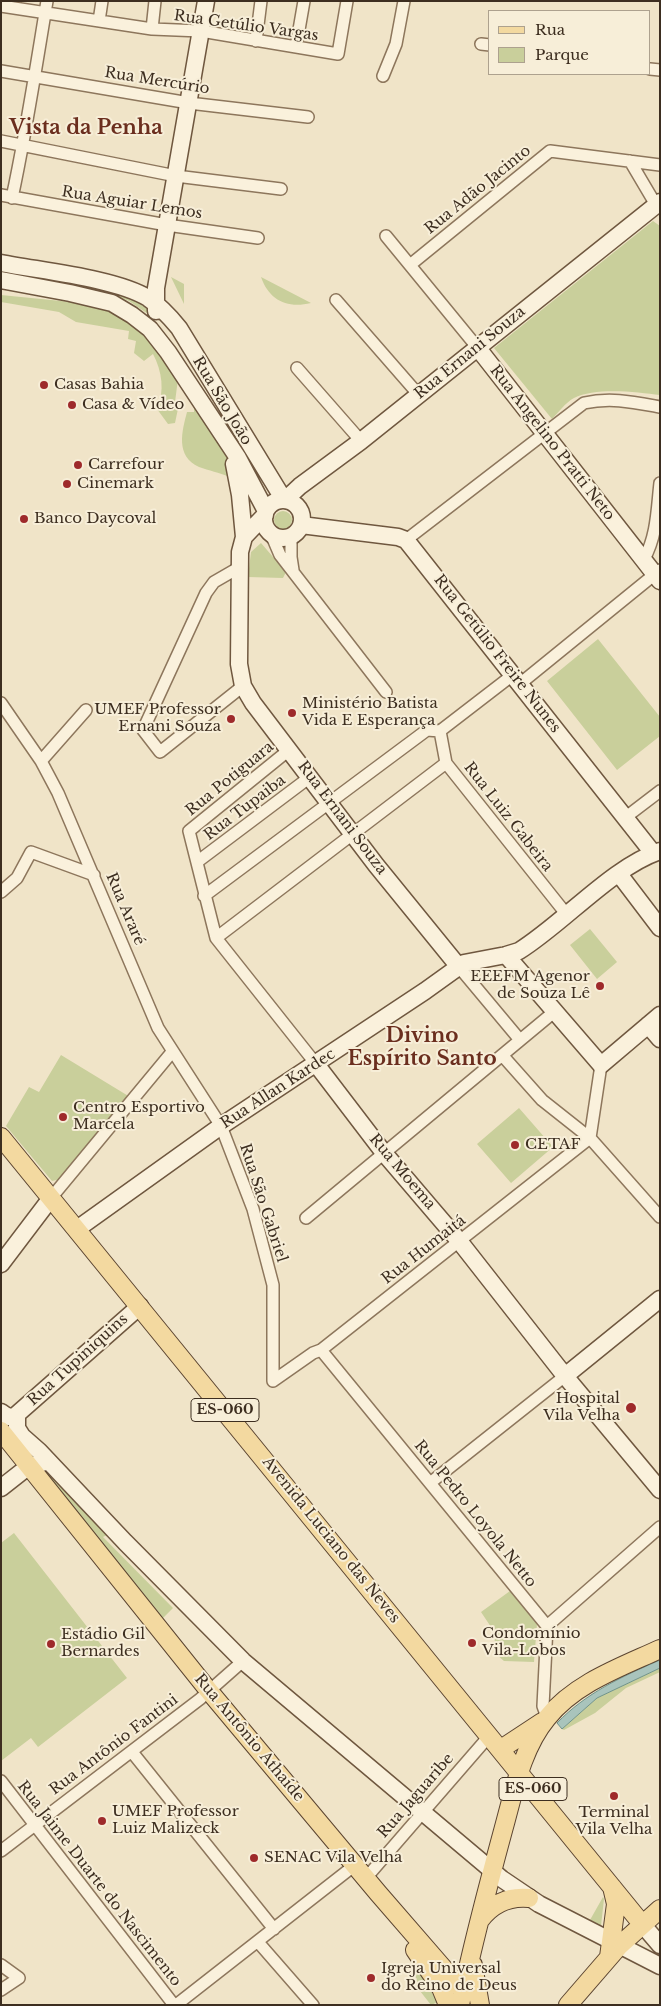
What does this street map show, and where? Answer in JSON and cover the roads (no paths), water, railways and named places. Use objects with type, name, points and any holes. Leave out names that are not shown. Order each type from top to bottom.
[{"type":"main road","name":"Avenida Luciano das Neves","points":[[1,1137],[520,1771],[642,1924]]},
{"type":"main road","name":"Rua Antônio Athaíde","points":[[1,1431],[209,1691],[466,2000]]},
{"type":"main road","points":[[501,1749],[547,1718],[565,1700],[589,1683],[660,1649]]},
{"type":"main road","points":[[466,2000],[472,1954],[492,1871],[520,1771],[532,1743],[547,1718]]},
{"type":"main road","points":[[612,1886],[616,1904],[613,1948]]},
{"type":"main road","points":[[378,1893],[441,1988],[448,2005]]},
{"type":"main road","points":[[480,1921],[485,1913],[500,1902],[514,1898],[529,1898]]},
{"type":"main road","points":[[568,2005],[613,1948],[660,1909]]},
{"type":"main road","points":[[472,1954],[480,2005]]},
{"type":"street","points":[[99,21],[102,1]]},
{"type":"street","points":[[152,29],[156,1]]},
{"type":"street","points":[[168,352],[158,324],[155,293],[206,1]]},
{"type":"street","points":[[256,40],[262,1]]},
{"type":"street","points":[[296,47],[304,1]]},
{"type":"street","name":"Rua Getúlio Vargas","points":[[1,6],[46,7],[99,21],[152,29],[201,31],[338,54],[347,1]]},
{"type":"street","points":[[383,76],[396,44],[404,1]]},
{"type":"street","points":[[7,196],[23,147],[33,76],[46,7]]},
{"type":"street","name":"Rua Mercúrio","points":[[1,71],[189,103],[308,117]]},
{"type":"street","points":[[1,141],[23,147],[176,176],[281,189]]},
{"type":"street","name":"Rua Adão Jacinto","points":[[410,265],[550,151],[660,165]]},
{"type":"street","points":[[630,161],[658,205]]},
{"type":"street","name":"Rua Aguiar Lemos","points":[[7,196],[166,225],[258,238]]},
{"type":"street","name":"Rua Ernani Souza","points":[[285,500],[300,486],[361,441],[476,347],[658,205]]},
{"type":"street","name":"Rua Angelino Pratti Neto","points":[[386,236],[658,575]]},
{"type":"street","name":"Rua São João","points":[[1,263],[102,282],[146,297],[156,304],[179,328],[285,500]]},
{"type":"street","points":[[123,288],[136,287],[159,275]]},
{"type":"street","points":[[159,275],[179,328]]},
{"type":"street","points":[[1,280],[112,303],[150,329],[168,352]]},
{"type":"street","points":[[336,300],[418,394]]},
{"type":"street","name":"Rua São João","points":[[168,352],[227,443],[265,513]]},
{"type":"street","points":[[297,368],[361,441]]},
{"type":"street","points":[[270,533],[281,538],[296,531],[398,537],[406,540],[584,403],[602,399],[621,399],[660,406]]},
{"type":"street","name":"Rua Ernani Souza","points":[[227,443],[239,486],[244,537],[240,552],[239,664],[243,686],[352,833],[520,1040]]},
{"type":"street","points":[[270,476],[296,482],[300,486]]},
{"type":"street","points":[[644,559],[651,547],[655,531],[660,483]]},
{"type":"street","points":[[244,537],[273,503],[285,500],[298,507],[301,514],[290,557],[294,572]]},
{"type":"street","points":[[265,513],[265,526],[280,556],[386,692]]},
{"type":"street","name":"Rua Ernani Souza","points":[[240,567],[252,543],[270,533]]},
{"type":"street","name":"Rua Getúlio Freire Nunes","points":[[406,540],[626,817],[656,852]]},
{"type":"street","points":[[240,567],[214,582],[206,593],[143,730],[160,752],[243,686]]},
{"type":"street","points":[[204,896],[427,730],[440,731],[517,679],[658,575]]},
{"type":"street","name":"Rua Araré","points":[[1,702],[41,761],[58,793],[158,1028],[221,1126]]},
{"type":"street","points":[[41,761],[86,710]]},
{"type":"street","name":"Rua Luiz Gabeira","points":[[440,731],[446,763],[567,915]]},
{"type":"street","name":"Rua Potiguara","points":[[189,831],[289,750]]},
{"type":"street","points":[[216,938],[446,763]]},
{"type":"street","name":"Rua Tupaiba","points":[[197,862],[310,777]]},
{"type":"street","points":[[626,817],[660,791]]},
{"type":"street","name":"Rua Moema","points":[[189,831],[216,938],[384,1153],[460,1242],[565,1376],[660,1490]]},
{"type":"street","points":[[1,892],[17,878],[31,852],[94,875]]},
{"type":"street","name":"Rua Allan Kardec","points":[[77,1229],[221,1126],[464,963],[506,955],[526,947],[619,874],[656,852]]},
{"type":"street","points":[[619,874],[660,928]]},
{"type":"street","points":[[506,955],[601,1065]]},
{"type":"street","points":[[306,1218],[554,1012]]},
{"type":"street","points":[[590,1138],[601,1065],[654,1020],[660,1039]]},
{"type":"street","points":[[1,1264],[51,1198],[172,1052]]},
{"type":"street","points":[[502,1055],[542,1100],[590,1138],[660,1217]]},
{"type":"street","name":"Rua São Gabriel","points":[[221,1126],[253,1209],[273,1285],[274,1381]]},
{"type":"street","name":"Rua Humaitá","points":[[274,1381],[313,1352],[321,1350],[590,1138]]},
{"type":"street","points":[[430,1482],[660,1299]]},
{"type":"street","name":"Rua Tupiniquins","points":[[9,1413],[140,1306]]},
{"type":"street","name":"Rua Pedro Loyola Netto","points":[[321,1350],[548,1626]]},
{"type":"street","points":[[9,1413],[16,1423],[19,1433],[243,1661],[492,1871],[529,1898],[613,1948],[660,1966]]},
{"type":"street","points":[[1,1488],[29,1466],[44,1463],[57,1471]]},
{"type":"street","points":[[547,1718],[543,1706],[548,1626],[660,1527]]},
{"type":"street","name":"Rua Antônio Fantini","points":[[1,1851],[132,1752],[209,1691],[243,1661]]},
{"type":"street","name":"Rua Jaguaribe","points":[[175,2005],[274,1928],[360,1871],[422,1813],[490,1735]]},
{"type":"street","points":[[132,1752],[274,1928]]},
{"type":"street","name":"Rua Jaime Duarte do Nascimento","points":[[1,1782],[175,2005]]},
{"type":"street","name":"Avenida Luciano das Neves","points":[[642,1924],[660,1945]]},
{"type":"street","points":[[258,1942],[313,2005]]},
{"type":"street","points":[[1,1965],[19,1978],[1,1990]]},
{"type":"water","points":[[660,1660],[660,1668],[597,1698],[562,1729],[557,1723],[592,1694],[618,1679]]},
{"type":"place","name":"Casas Bahia","points":[[44,385]]},
{"type":"place","name":"Casa & Vídeo","points":[[72,405]]},
{"type":"place","name":"Carrefour","points":[[78,465]]},
{"type":"place","name":"Cinemark","points":[[67,484]]},
{"type":"place","name":"Banco Daycoval","points":[[24,519]]},
{"type":"place","name":"Ministério Batista Vida E Esperança","points":[[292,713]]},
{"type":"place","name":"UMEF Professor Ernani Souza","points":[[231,719]]},
{"type":"place","name":"EEEFM Agenor de Souza Lê","points":[[600,986]]},
{"type":"place","name":"Centro Esportivo Marcela","points":[[63,1117]]},
{"type":"place","name":"CETAF","points":[[515,1145]]},
{"type":"place","name":"Hospital Vila Velha","points":[[631,1408]]},
{"type":"place","name":"Condomínio Vila-Lobos","points":[[472,1643]]},
{"type":"place","name":"Estádio Gil Bernardes","points":[[51,1644]]},
{"type":"place","name":"Terminal Vila Velha","points":[[614,1796]]},
{"type":"place","name":"UMEF Professor Luiz Malizeck","points":[[102,1821]]},
{"type":"place","name":"SENAC Vila Velha","points":[[254,1858]]},
{"type":"place","name":"Igreja Universal do Reino de Deus","points":[[371,1978]]},
{"type":"district","name":"Vista da Penha","points":[[86,128]]},
{"type":"district","name":"Divino Espírito Santo","points":[[422,1048]]}]
